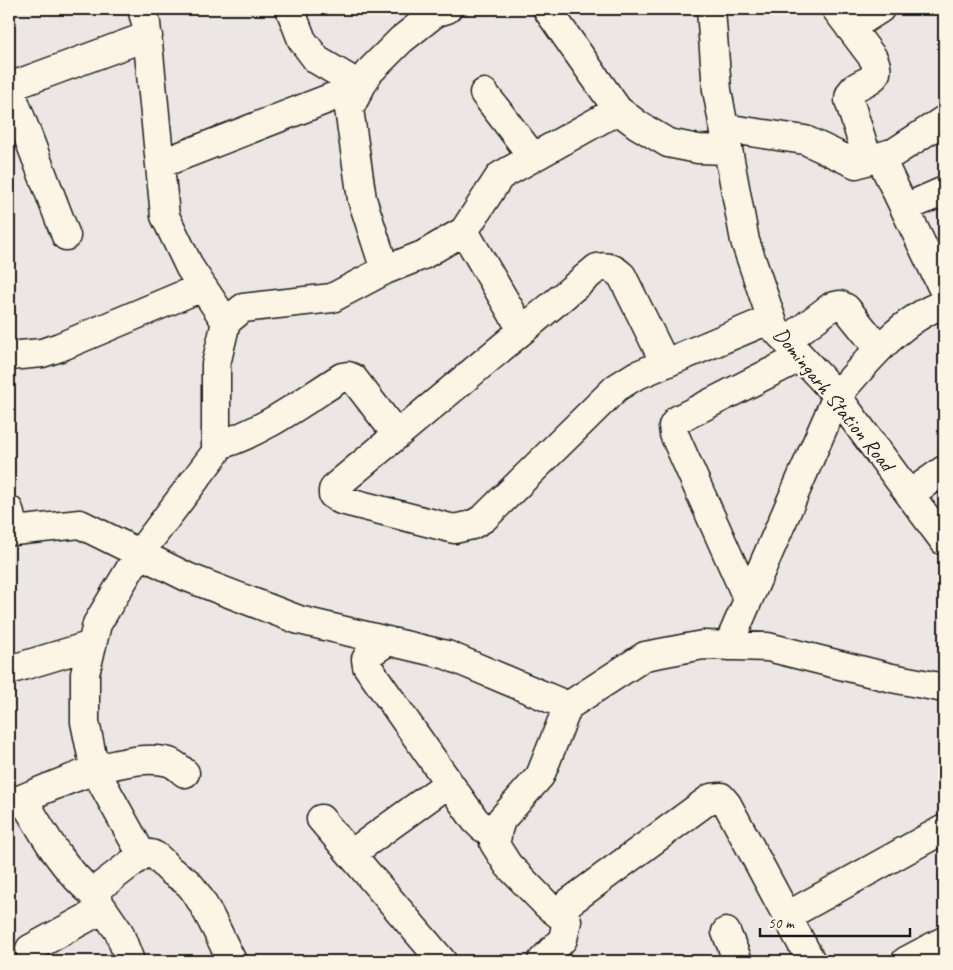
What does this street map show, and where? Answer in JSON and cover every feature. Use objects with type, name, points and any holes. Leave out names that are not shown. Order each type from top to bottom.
[{"type":"street","points":[[142,9],[148,36],[165,216],[190,268],[226,322]]},
{"type":"street","points":[[290,9],[302,40],[317,60],[361,86]]},
{"type":"street","points":[[385,270],[362,198],[349,109],[368,73],[401,40],[435,13],[447,9]]},
{"type":"street","points":[[547,9],[618,110],[638,125],[668,143],[698,149],[726,139],[805,140],[856,164],[895,152],[944,120]]},
{"type":"street","name":"Domingarh Station Road","points":[[712,9],[717,90],[745,241],[786,339],[837,396],[944,541]]},
{"type":"street","points":[[880,9],[843,18],[876,65],[874,77],[852,90],[849,94],[849,100],[874,158],[905,208],[944,292]]},
{"type":"street","points":[[66,236],[9,87],[148,36]]},
{"type":"street","points":[[160,164],[361,86]]},
{"type":"street","points":[[484,93],[533,157]]},
{"type":"street","points":[[142,856],[95,770],[85,722],[85,674],[97,624],[140,554],[216,452],[216,364],[226,322],[243,308],[332,298],[385,270],[423,254],[464,231],[500,176],[618,110]]},
{"type":"street","points":[[905,208],[944,191]]},
{"type":"street","points":[[464,231],[522,330]]},
{"type":"street","points":[[665,363],[622,276],[615,269],[597,268],[336,486],[333,490],[333,495],[341,500],[454,529],[472,525],[484,518],[616,388],[635,376],[665,363],[786,339]]},
{"type":"street","points":[[9,356],[42,353],[60,348],[202,287]]},
{"type":"street","points":[[728,646],[837,396],[879,349],[910,323],[944,304]]},
{"type":"street","points":[[748,600],[674,434],[673,426],[677,420],[831,308],[840,305],[846,308],[879,349]]},
{"type":"street","points":[[216,446],[236,440],[257,430],[342,377],[348,376],[353,378],[397,435]]},
{"type":"street","points":[[910,494],[944,470]]},
{"type":"street","points":[[9,510],[14,531],[80,524],[187,577],[299,620],[447,655],[568,706]]},
{"type":"street","points":[[388,641],[370,653],[366,659],[367,666],[475,820],[496,836]]},
{"type":"street","points":[[9,670],[92,645]]},
{"type":"street","points":[[542,961],[563,939],[567,921],[546,905],[508,865],[494,843],[501,820],[540,776],[568,706],[645,656],[703,645],[768,647],[892,678],[944,688]]},
{"type":"street","points":[[130,961],[119,932],[97,901],[60,860],[16,801],[95,770],[145,759],[172,763],[185,773]]},
{"type":"street","points":[[351,854],[449,783]]},
{"type":"street","points":[[556,912],[711,798],[721,797],[727,804],[811,961]]},
{"type":"street","points":[[321,819],[442,961]]},
{"type":"street","points":[[787,916],[944,829]]},
{"type":"street","points":[[30,949],[97,901],[142,856],[154,854],[189,884],[197,895],[232,961]]},
{"type":"street","points":[[726,932],[738,961]]},
{"type":"street","points":[[906,961],[944,941]]}]
